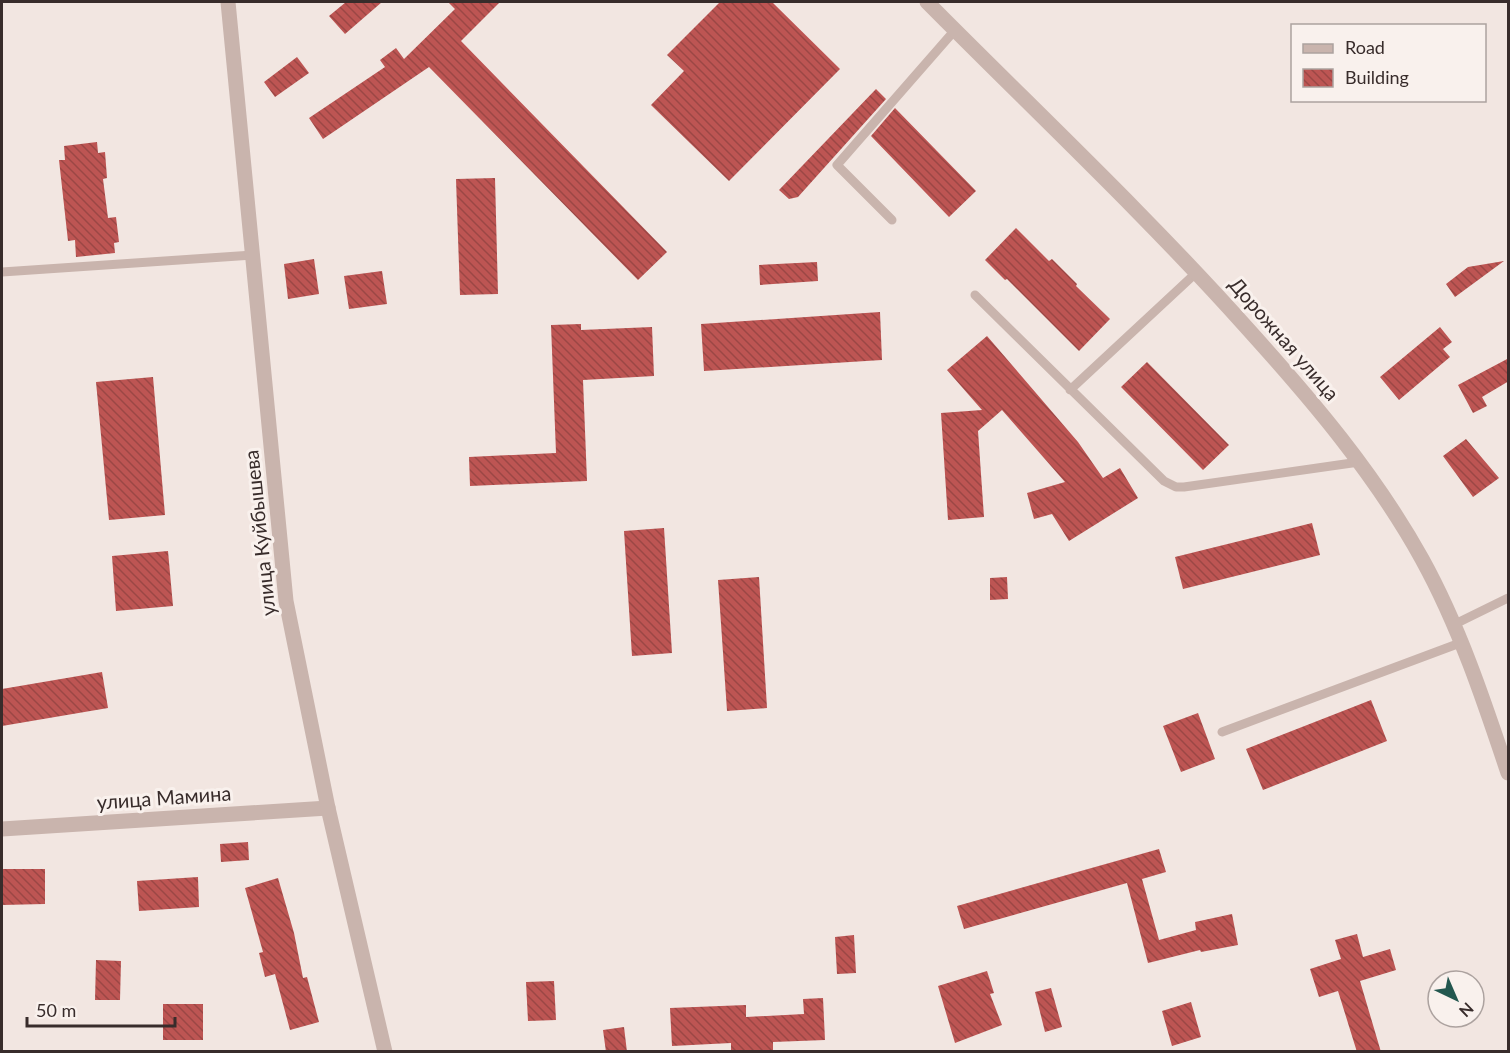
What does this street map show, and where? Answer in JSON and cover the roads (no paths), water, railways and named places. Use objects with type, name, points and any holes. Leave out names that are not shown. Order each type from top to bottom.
[{"type":"street","name":"улица Куйбышева","points":[[228,2],[286,601],[328,808],[385,1052]]},
{"type":"street","name":"Дорожная улица","points":[[927,2],[1197,272],[1287,372],[1359,462],[1422,559],[1453,625],[1509,773]]},
{"type":"street","name":"улица Мамина","points":[[2,829],[328,808]]},
{"type":"lane","points":[[892,220],[837,165],[955,30]]},
{"type":"lane","points":[[2,272],[252,255]]},
{"type":"lane","points":[[1070,390],[1197,272]]},
{"type":"lane","points":[[975,295],[1164,482],[1176,487],[1359,462]]},
{"type":"lane","points":[[1453,625],[1509,597]]},
{"type":"lane","points":[[1222,732],[1460,643]]}]
